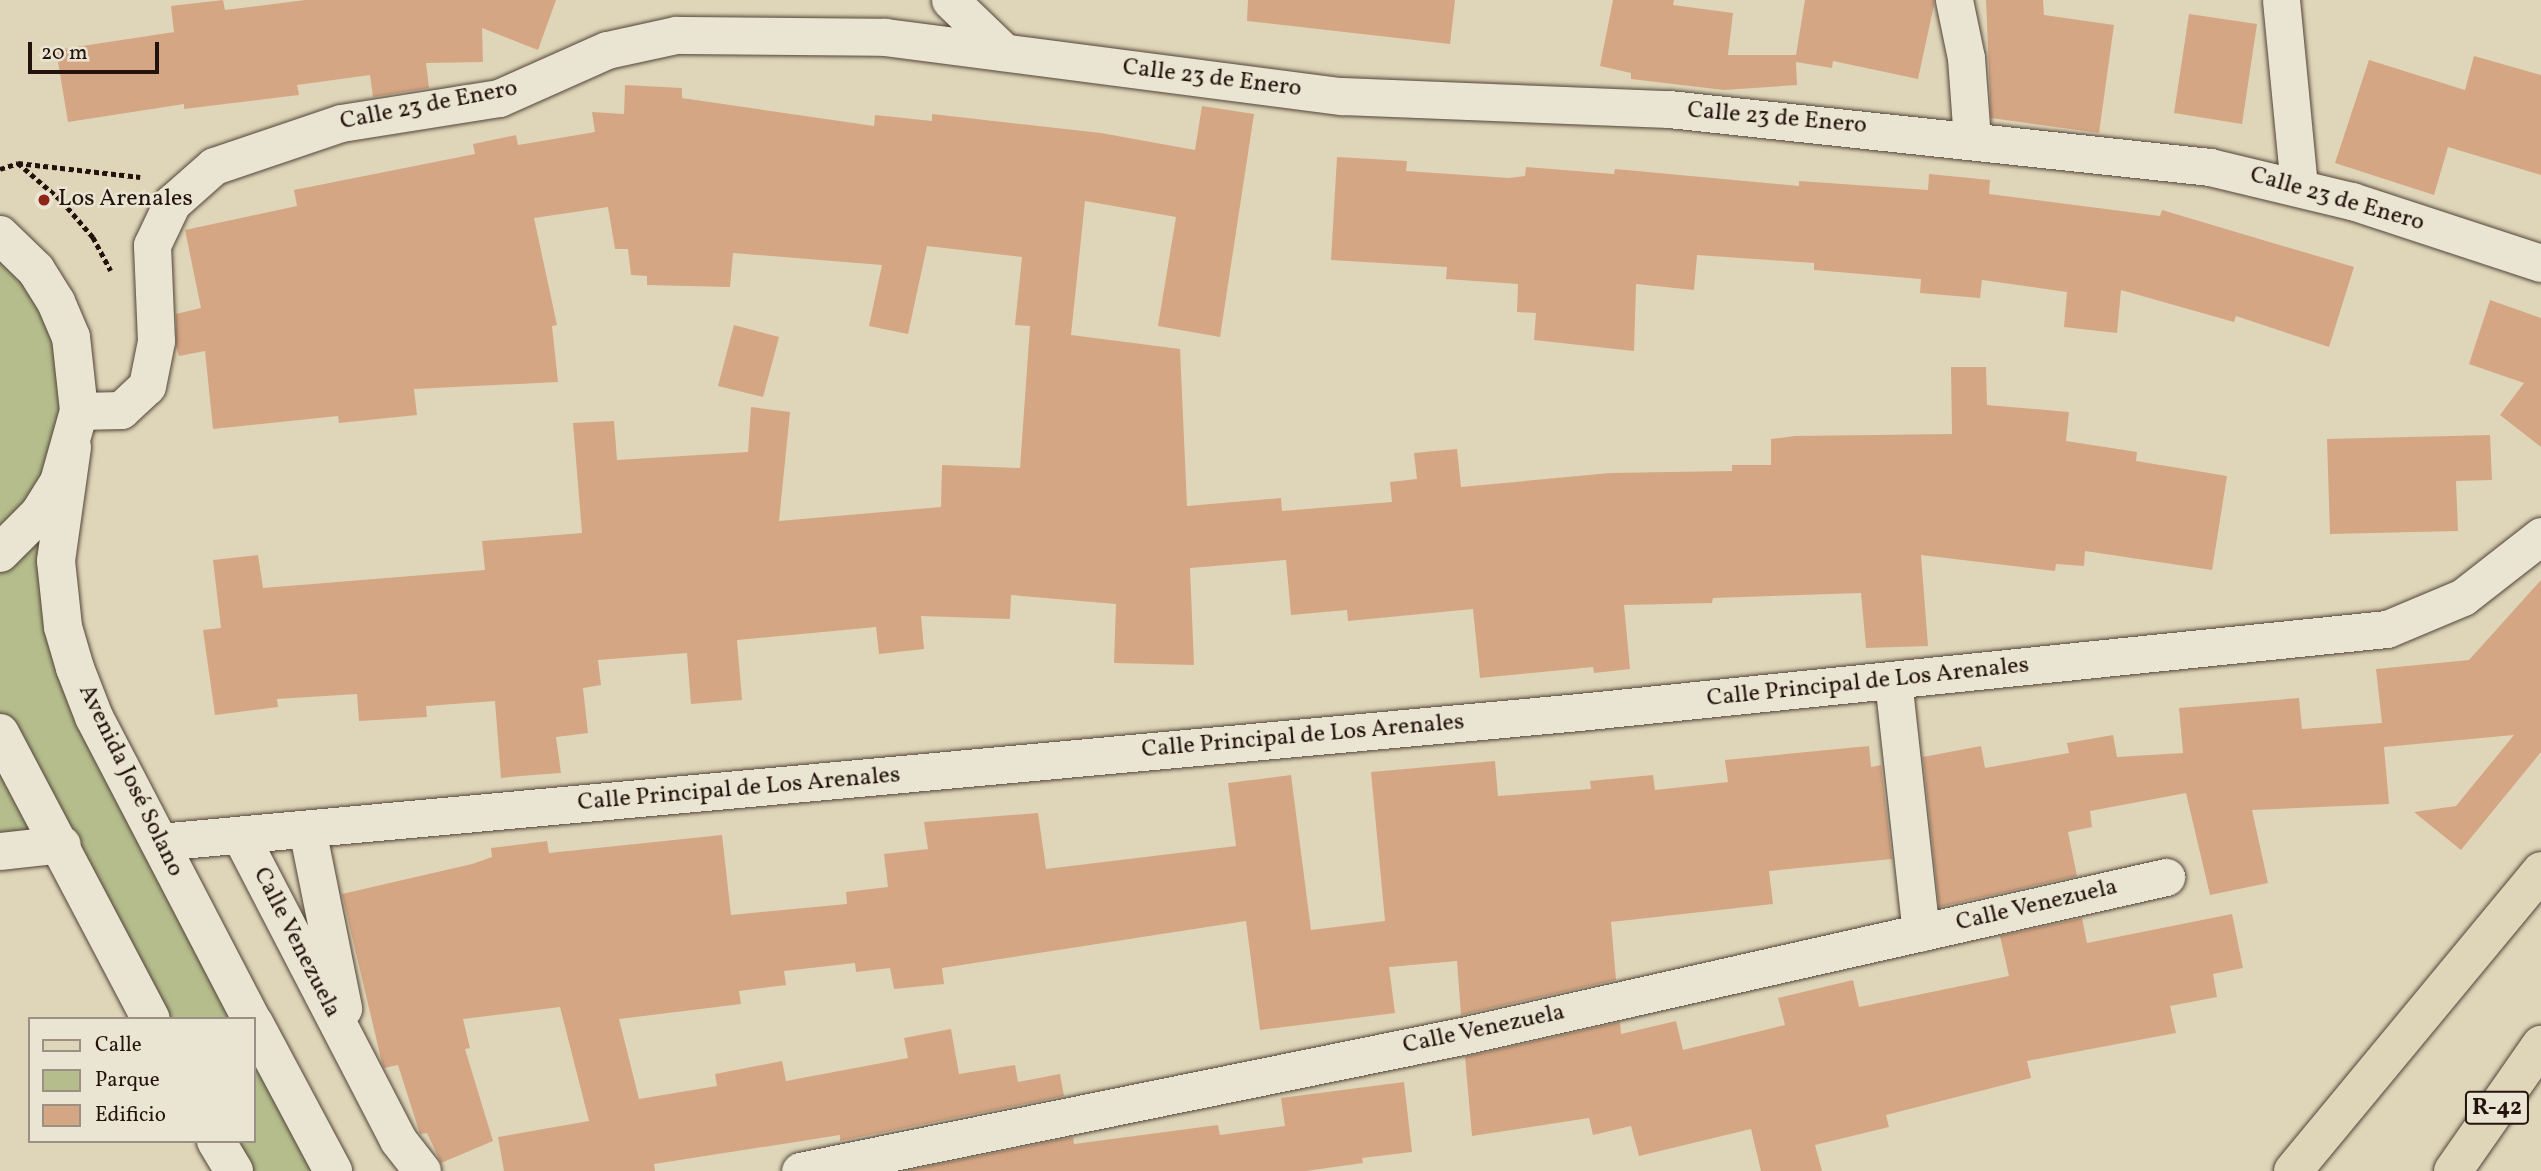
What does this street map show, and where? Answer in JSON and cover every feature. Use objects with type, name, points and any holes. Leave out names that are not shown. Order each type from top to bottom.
[{"type":"main road","points":[[2293,1171],[2541,871]]},
{"type":"main road","name":"R-42","points":[[2453,1171],[2541,1045]]},
{"type":"street","points":[[950,0],[1004,52]]},
{"type":"street","points":[[1954,0],[1967,70],[1972,140]]},
{"type":"street","points":[[2281,0],[2299,187]]},
{"type":"street","name":"Calle 23 de Enero","points":[[79,411],[121,410],[147,386],[156,341],[152,245],[172,203],[190,183],[214,166],[296,134],[499,98],[607,50],[642,40],[715,34],[835,35],[1004,52],[1342,96],[1669,109],[2210,167],[2299,187],[2541,263]]},
{"type":"street","points":[[0,234],[36,270],[56,302],[73,349],[79,411],[72,447],[40,514],[0,554]]},
{"type":"street","name":"Avenida José Solano","points":[[72,447],[56,561],[63,627],[94,717],[251,1017]]},
{"type":"street","name":"Calle Principal de Los Arenales","points":[[159,842],[1893,680],[2388,629],[2443,608],[2493,577],[2541,536]]},
{"type":"street","points":[[1893,680],[1921,932]]},
{"type":"street","points":[[0,733],[62,844],[150,1017]]},
{"type":"street","name":"Calle Venezuela","points":[[307,829],[351,1050]]},
{"type":"street","name":"Calle Venezuela","points":[[240,835],[398,1140],[422,1171]]},
{"type":"street","points":[[0,851],[62,844]]},
{"type":"street","name":"Calle Venezuela","points":[[800,1171],[1448,1039],[2166,877]]},
{"type":"street","name":"Avenida José Solano","points":[[256,1027],[333,1171]]},
{"type":"street","points":[[217,1143],[234,1171]]},
{"type":"path","points":[[0,169],[18,163],[190,183]]},
{"type":"path","points":[[18,163],[62,201],[93,237],[113,275]]},
{"type":"green space","points":[[0,235],[71,337],[57,590],[250,1017],[150,1017],[62,844],[0,851]]},
{"type":"green space","points":[[256,1027],[333,1171],[234,1171],[217,1143],[256,1143]]},
{"type":"building","points":[[223,0],[225,10],[305,0],[556,0],[538,50],[482,28],[483,62],[426,63],[429,88],[373,97],[370,75],[297,85],[299,95],[184,109],[184,104],[68,122],[56,50],[174,32],[171,6]]},
{"type":"building","points":[[1248,0],[1455,0],[1450,44],[1247,21]]},
{"type":"building","points":[[1613,0],[1674,0],[1673,5],[1733,13],[1728,55],[1796,55],[1805,0],[1934,0],[1934,5],[1918,79],[1833,61],[1832,68],[1796,62],[1797,85],[1724,90],[1631,79],[1631,73],[1600,66]]},
{"type":"building","points":[[1986,0],[2043,0],[2044,15],[2114,25],[2099,133],[1991,118]]},
{"type":"building","points":[[2189,14],[2257,24],[2242,124],[2174,113]]},
{"type":"building","points":[[2474,56],[2541,75],[2541,175],[2448,147],[2434,195],[2335,163],[2369,60],[2465,90]]},
{"type":"building","points":[[625,85],[682,88],[682,98],[874,126],[875,115],[932,121],[932,114],[1101,133],[1195,150],[1202,106],[1254,114],[1220,337],[1158,326],[1176,217],[1085,201],[1071,335],[1180,349],[1187,506],[1281,498],[1282,511],[1392,502],[1390,482],[1417,479],[1414,453],[1457,449],[1461,487],[1610,473],[1732,471],[1732,465],[1771,465],[1771,439],[1795,436],[1952,434],[1951,367],[1986,367],[1987,405],[2069,412],[2066,441],[2137,452],[2136,461],[2227,476],[2212,570],[2085,551],[2084,566],[2056,564],[2055,571],[1921,555],[1928,646],[1866,648],[1861,593],[1713,598],[1712,603],[1624,605],[1630,669],[1594,673],[1593,667],[1480,678],[1473,609],[1348,621],[1347,610],[1291,615],[1286,560],[1190,568],[1194,665],[1114,663],[1116,604],[1011,595],[1010,619],[921,616],[924,649],[879,654],[876,627],[737,640],[742,700],[691,704],[687,653],[598,660],[601,685],[583,688],[588,733],[556,737],[561,773],[501,778],[495,701],[426,706],[427,717],[359,721],[357,694],[277,699],[278,707],[215,715],[203,630],[221,628],[213,560],[258,555],[263,588],[485,570],[482,541],[582,533],[573,423],[614,421],[617,460],[748,452],[751,407],[790,412],[779,521],[941,507],[942,465],[1020,468],[1030,326],[1015,325],[1022,257],[927,246],[908,334],[869,326],[882,265],[733,253],[730,287],[647,285],[647,276],[631,275],[628,249],[615,249],[608,207],[534,218],[557,325],[552,326],[558,382],[414,389],[417,415],[339,423],[338,416],[213,429],[205,351],[179,356],[176,346],[176,314],[201,308],[185,230],[297,206],[294,190],[475,154],[473,144],[516,135],[518,145],[595,132],[592,112],[624,114]]},
{"type":"building","points":[[1337,157],[1407,161],[1406,171],[1509,178],[1525,176],[1526,167],[1614,174],[1615,169],[1799,186],[1799,181],[1928,190],[1929,174],[1990,180],[1989,194],[2160,216],[2162,210],[2354,267],[2329,347],[2236,316],[2234,322],[2121,290],[2117,333],[2064,327],[2067,292],[1982,280],[1980,298],[1920,293],[1921,279],[1814,270],[1814,263],[1697,255],[1694,290],[1636,284],[1634,351],[1534,340],[1536,313],[1517,312],[1518,284],[1446,279],[1447,267],[1331,260]]},
{"type":"building","points":[[2490,300],[2541,318],[2541,447],[2500,415],[2524,383],[2469,364]]},
{"type":"building","points":[[734,325],[779,337],[763,397],[718,386]]},
{"type":"building","points":[[2490,435],[2492,480],[2456,481],[2458,531],[2330,534],[2327,439]]},
{"type":"building","points":[[2541,580],[2541,752],[2461,850],[2414,812],[2456,806],[2514,735],[2384,747],[2389,804],[2252,810],[2268,883],[2210,895],[2186,793],[2090,811],[2092,827],[2068,832],[2077,876],[1939,907],[1923,757],[1981,746],[1985,768],[2069,753],[2067,743],[2113,735],[2117,757],[2183,753],[2179,708],[2299,698],[2302,729],[2382,723],[2376,669],[2469,660]]},
{"type":"building","points":[[1869,746],[1871,767],[1881,765],[1892,859],[1769,871],[1773,904],[1611,922],[1616,980],[1461,1015],[1457,961],[1389,967],[1395,1013],[1260,1030],[1246,921],[942,968],[944,984],[894,989],[890,968],[856,972],[855,963],[784,971],[786,985],[739,991],[741,1004],[619,1019],[639,1099],[717,1086],[715,1074],[782,1061],[786,1081],[908,1058],[904,1038],[951,1029],[959,1074],[1015,1065],[1018,1082],[1060,1074],[1064,1096],[840,1141],[840,1135],[654,1164],[655,1171],[504,1171],[498,1137],[589,1121],[560,1007],[463,1019],[470,1048],[465,1049],[493,1141],[441,1163],[427,1133],[420,1134],[398,1065],[384,1068],[382,1063],[342,894],[472,864],[492,857],[491,848],[547,841],[549,853],[722,835],[731,915],[847,904],[846,892],[888,887],[884,854],[928,849],[924,822],[1038,813],[1046,869],[1236,846],[1228,783],[1291,775],[1311,930],[1385,921],[1371,772],[1495,761],[1498,796],[1591,789],[1590,781],[1653,775],[1655,790],[1728,782],[1725,760]]},
{"type":"building","points":[[2232,914],[2243,968],[2213,974],[2217,997],[2170,1006],[2176,1033],[2027,1061],[2031,1078],[1886,1115],[1889,1127],[1815,1145],[1822,1171],[1761,1171],[1751,1129],[1639,1156],[1631,1126],[1593,1135],[1589,1118],[1472,1136],[1465,1057],[1620,1022],[1621,1034],[1676,1021],[1683,1050],[1785,1025],[1778,998],[1853,980],[1859,1007],[2009,976],[2000,936],[2082,918],[2087,943]]},
{"type":"building","points":[[1404,1082],[1412,1152],[1362,1158],[1363,1163],[1306,1171],[905,1171],[1073,1137],[1074,1144],[1218,1125],[1220,1135],[1285,1126],[1281,1098]]},
{"type":"place","name":"Los Arenales","points":[[44,200]]}]
